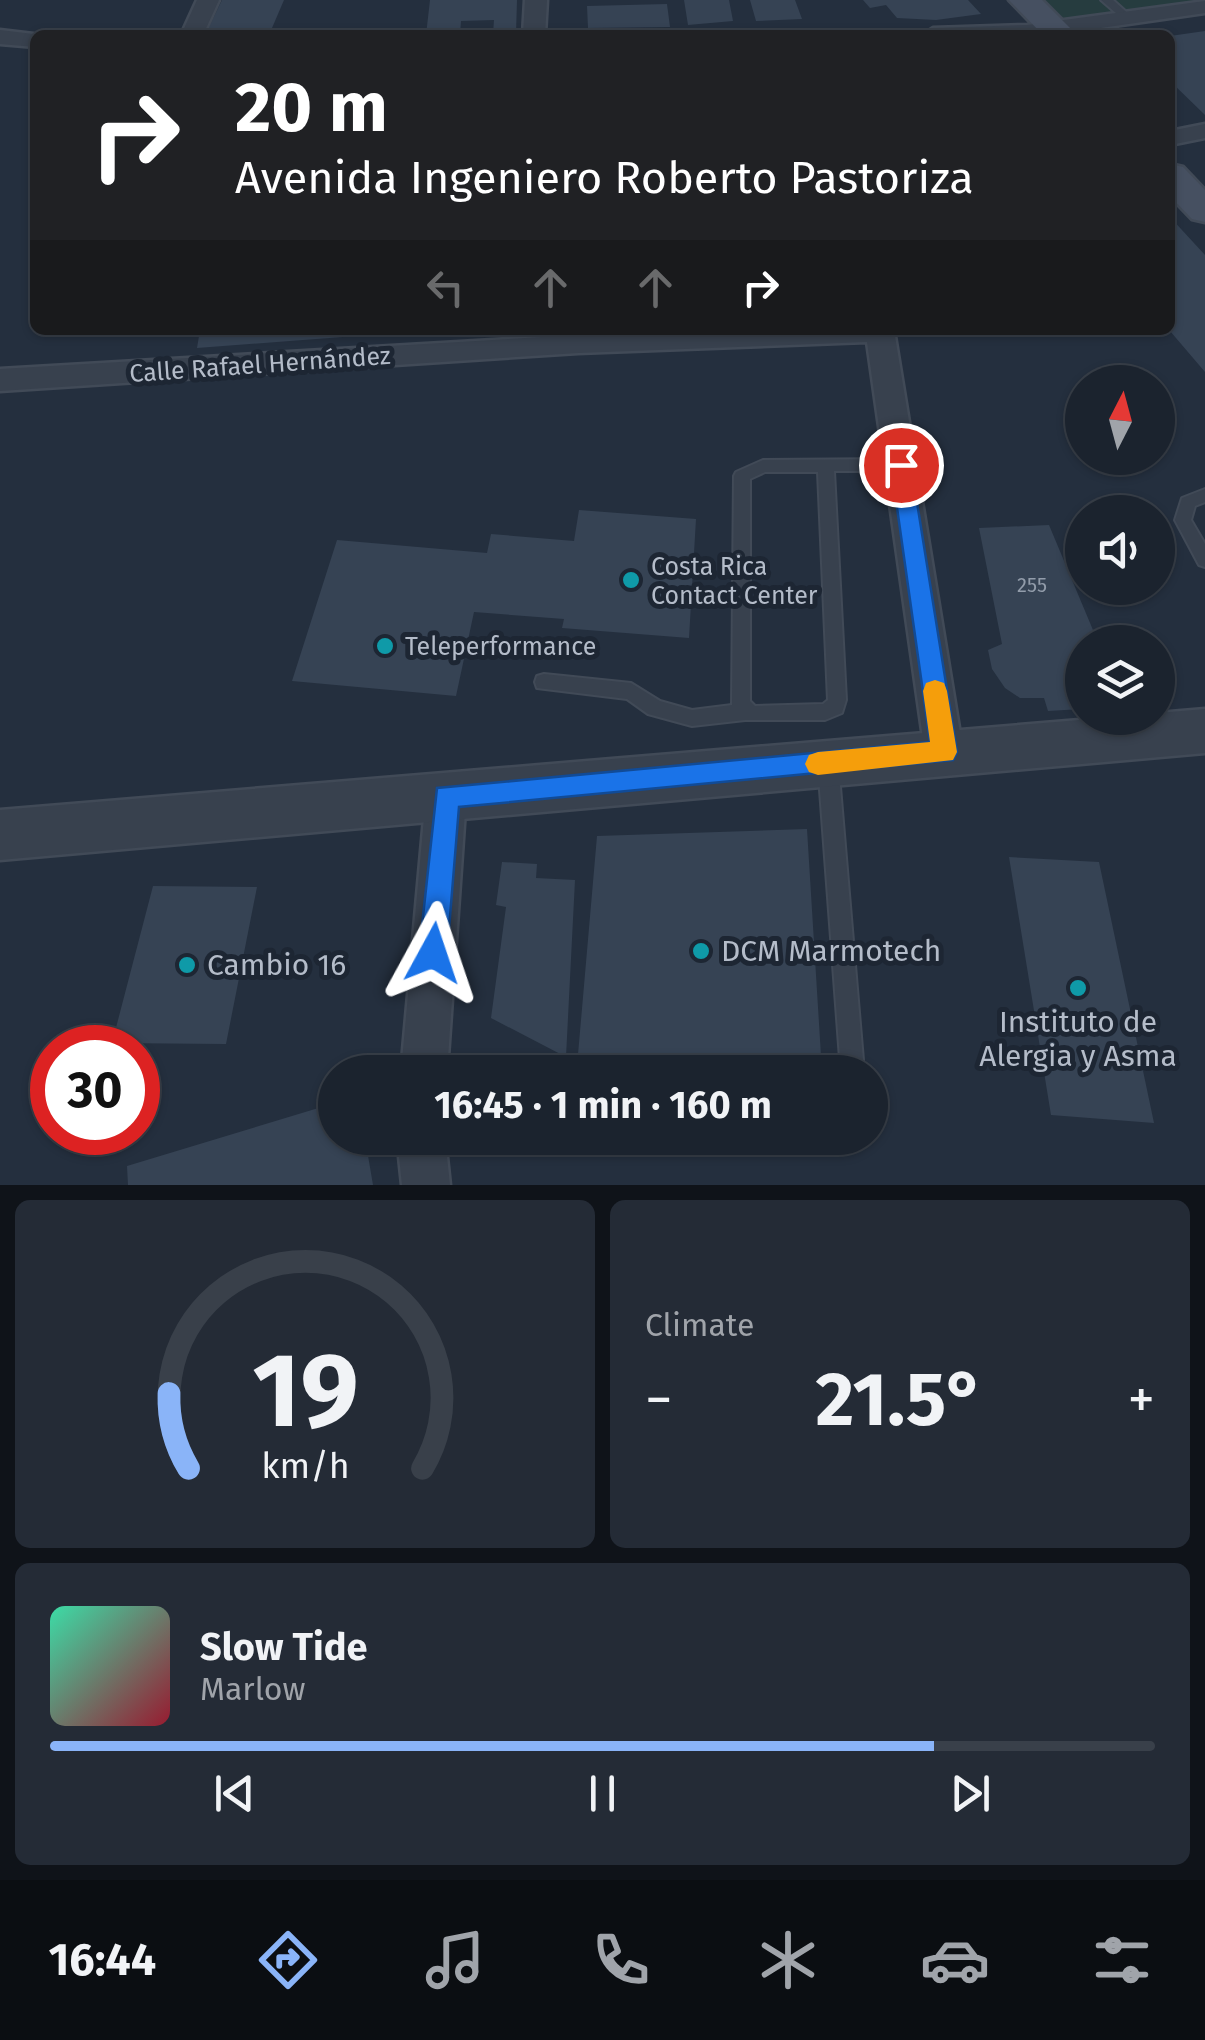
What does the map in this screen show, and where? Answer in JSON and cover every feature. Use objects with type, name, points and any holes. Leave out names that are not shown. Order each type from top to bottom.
[{"type":"main road","points":[[992,0],[1038,30]]},
{"type":"main road","points":[[1024,0],[1041,30]]},
{"type":"main road","points":[[1175,143],[1205,174]]},
{"type":"main road","points":[[1175,180],[1205,211]]},
{"type":"street","points":[[194,30],[208,0]]},
{"type":"street","points":[[534,30],[536,0]]},
{"type":"street","points":[[1060,30],[1192,6]]},
{"type":"street","points":[[0,38],[30,40]]},
{"type":"street","points":[[1175,137],[1205,132]]},
{"type":"street","name":"Calle Rafael Hernández","points":[[0,380],[787,335]]},
{"type":"street","points":[[881,335],[944,752]]},
{"type":"street","points":[[0,835],[1205,731]]},
{"type":"street","points":[[425,1055],[446,796]]},
{"type":"street","points":[[422,1155],[426,1185]]},
{"type":"lane","points":[[1106,0],[1128,18]]},
{"type":"lane","points":[[745,712],[741,704],[742,476],[763,466],[901,465]]},
{"type":"lane","points":[[544,682],[631,691],[655,708],[692,718],[745,712],[825,712],[837,700],[826,466]]},
{"type":"lane","points":[[1205,495],[1188,502],[1183,520],[1205,560]]},
{"type":"lane","points":[[828,763],[852,1055]]},
{"type":"green space","points":[[1033,0],[1205,0],[1205,1],[1055,23]]},
{"type":"building","points":[[222,0],[284,0],[271,30],[207,30]]},
{"type":"building","points":[[430,0],[517,0],[516,30],[493,30],[494,20],[461,21],[460,30],[427,30]]},
{"type":"building","points":[[684,0],[729,0],[733,21],[688,25]]},
{"type":"building","points":[[750,0],[795,0],[802,19],[756,21]]},
{"type":"building","points":[[863,0],[968,0],[981,14],[936,20],[897,18],[886,5],[870,8]]},
{"type":"building","points":[[667,4],[670,27],[588,28],[587,6]]},
{"type":"building","points":[[1205,31],[1205,115],[1175,86],[1175,35]]},
{"type":"building","points":[[1175,222],[1205,255],[1205,372],[1173,335]]},
{"type":"building","points":[[199,335],[369,335],[197,348]]},
{"type":"building","points":[[579,510],[696,519],[689,638],[562,628],[564,619],[474,612],[456,696],[292,681],[337,540],[487,553],[491,534],[574,541]]},
{"type":"building","points":[[1049,525],[1065,563],[1065,605],[1083,605],[1091,625],[1065,625],[1065,710],[1048,711],[1044,698],[1020,698],[1005,688],[992,669],[988,650],[1002,644],[979,528]]},
{"type":"building","name":"DCM Marmotech","points":[[807,829],[821,1055],[578,1055],[597,836]]},
{"type":"building","name":"Instituto de Alergia y Asma","points":[[1009,857],[1099,862],[1154,1123],[1051,1115]]},
{"type":"building","points":[[502,862],[537,864],[536,878],[575,880],[566,1055],[491,1018],[506,907],[496,905]]},
{"type":"building","name":"Cambio 16","points":[[153,886],[257,887],[226,1044],[160,1043],[160,1025],[117,1025]]},
{"type":"building","points":[[318,1108],[318,1155],[368,1155],[373,1185],[128,1185],[127,1166]]},
{"type":"slow traffic","points":[[818,764],[944,752],[935,691]]},
{"type":"place","name":"Costa Rica Contact Center","points":[[631,580]]},
{"type":"place","name":"Teleperformance","points":[[385,646]]},
{"type":"place","name":"DCM Marmotech","points":[[701,951]]},
{"type":"place","name":"Cambio 16","points":[[187,965]]},
{"type":"place","name":"Instituto de Alergia y Asma","points":[[1078,988]]},
{"type":"route","points":[[433,953],[446,796],[944,752],[901,465]]}]
